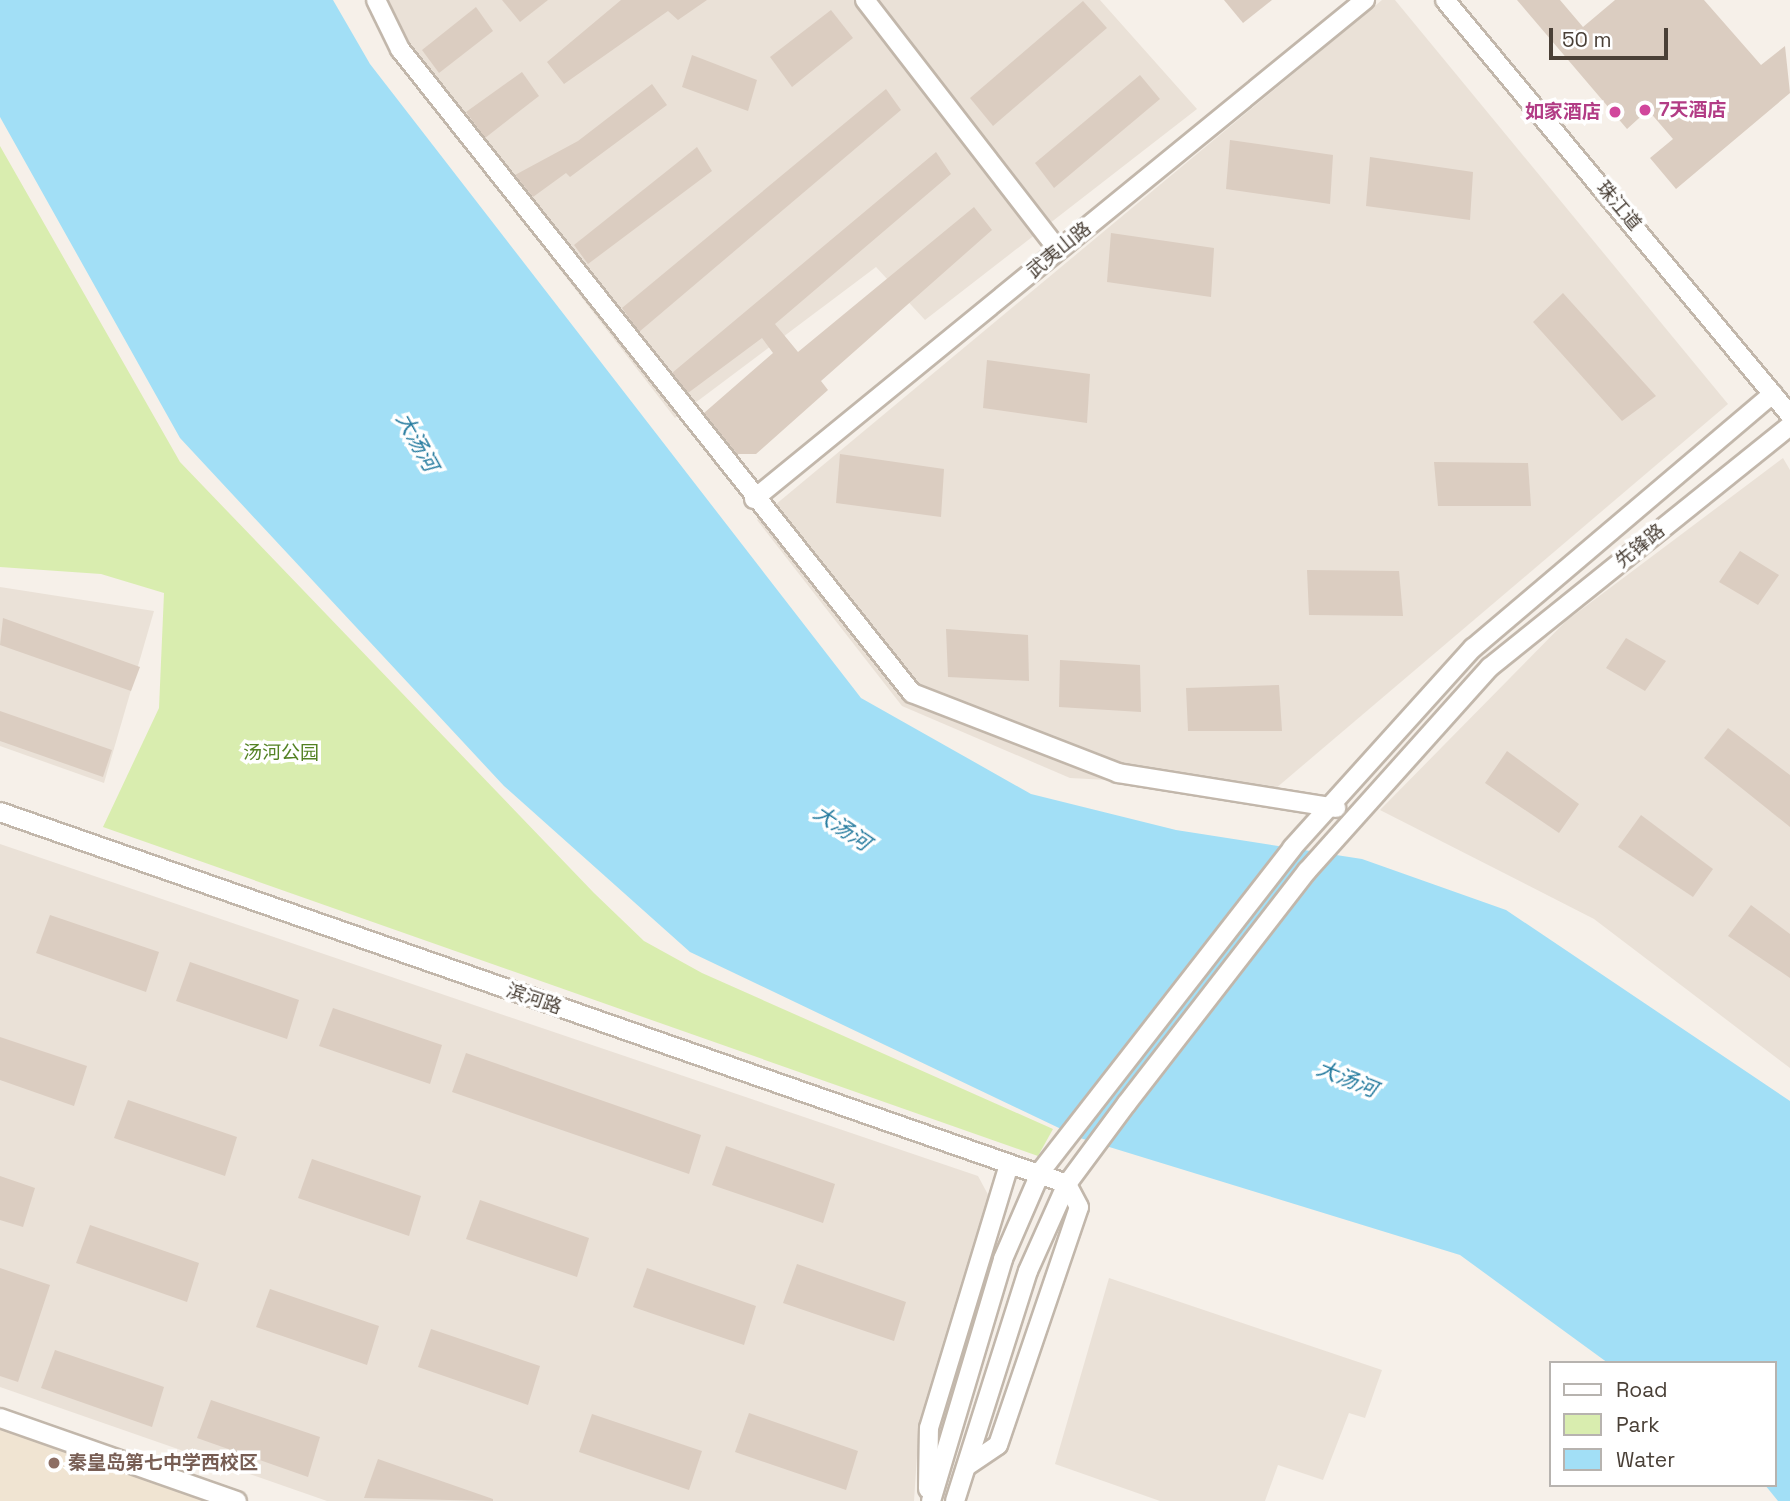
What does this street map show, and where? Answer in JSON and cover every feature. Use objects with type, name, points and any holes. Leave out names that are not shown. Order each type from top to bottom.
[{"type":"street","points":[[376,0],[400,49],[754,499],[912,693],[1118,773],[1360,813]]},
{"type":"street","points":[[866,0],[1052,242]]},
{"type":"street","name":"武夷山路","points":[[754,499],[1365,0]]},
{"type":"street","name":"珠江道","points":[[1446,0],[1790,415]]},
{"type":"street","points":[[929,1501],[1003,1259],[1041,1171],[1330,807],[1473,648],[1773,394]]},
{"type":"street","name":"先锋路","points":[[967,1466],[1028,1271],[1067,1184],[1307,871],[1490,667],[1790,426]]},
{"type":"street","name":"滨河路","points":[[0,813],[1009,1165],[1041,1171],[1067,1184]]},
{"type":"street","points":[[929,1501],[929,1428],[1009,1165]]},
{"type":"street","points":[[956,1501],[967,1466],[998,1445],[1079,1207],[1067,1184]]},
{"type":"street","points":[[0,1418],[237,1501]]},
{"type":"shaded area","points":[[365,0],[1100,0],[1197,109],[925,320],[876,267],[675,418],[386,45]]},
{"type":"shaded area","points":[[1382,0],[1395,0],[1728,404],[1275,789],[1070,778],[902,706],[757,520]]},
{"type":"shaded area","points":[[1783,458],[1790,470],[1790,1068],[1594,919],[1380,810],[1566,621]]},
{"type":"shaded area","points":[[0,587],[154,611],[104,783],[0,746]]},
{"type":"shaded area","points":[[0,844],[978,1176],[992,1202],[918,1440],[914,1501],[327,1501],[0,1387]]},
{"type":"shaded area","points":[[1109,1278],[1382,1370],[1365,1418],[1349,1413],[1323,1480],[1278,1465],[1265,1501],[1160,1501],[1055,1464]]},
{"type":"shaded area","name":"秦皇岛第七中学西校区","points":[[0,1426],[218,1501],[0,1501]]},
{"type":"green space","name":"汤河公园","points":[[0,146],[180,462],[594,893],[644,941],[702,973],[1053,1129],[1038,1156],[103,827],[159,708],[164,593],[101,574],[0,567]]},
{"type":"water","name":"大汤河","points":[[0,0],[333,0],[370,64],[861,698],[1031,794],[1176,830],[1362,859],[1506,910],[1790,1101],[1790,1501],[1778,1501],[1767,1487],[1776,1487],[1776,1361],[1605,1361],[1460,1255],[1080,1138],[690,952],[504,786],[180,438],[0,117]]},
{"type":"building","points":[[502,0],[548,0],[520,22]]},
{"type":"building","points":[[621,0],[707,0],[678,20],[668,11],[564,84],[547,62]]},
{"type":"building","points":[[1224,0],[1272,0],[1243,23]]},
{"type":"building","points":[[1517,0],[1560,0],[1583,27],[1615,0],[1704,0],[1761,65],[1785,46],[1790,93],[1676,189],[1650,158],[1673,139],[1648,110],[1627,129]]},
{"type":"building","points":[[1083,1],[1107,28],[993,126],[970,98]]},
{"type":"building","points":[[476,7],[493,31],[439,73],[422,50]]},
{"type":"building","points":[[831,10],[853,38],[792,87],[770,57]]},
{"type":"building","points":[[692,55],[757,80],[748,111],[682,87]]},
{"type":"building","points":[[522,72],[539,96],[485,138],[466,112]]},
{"type":"building","points":[[1140,75],[1160,99],[1054,188],[1035,163]]},
{"type":"building","points":[[652,84],[667,105],[570,177],[566,173],[533,197],[515,175],[578,141]]},
{"type":"building","points":[[886,89],[901,110],[639,332],[622,308]]},
{"type":"building","points":[[1230,140],[1333,155],[1330,204],[1226,189]]},
{"type":"building","points":[[697,147],[712,171],[588,264],[574,245]]},
{"type":"building","points":[[936,152],[951,174],[775,324],[798,352],[974,207],[992,230],[821,381],[828,390],[756,454],[737,454],[704,413],[773,353],[762,338],[688,393],[672,373]]},
{"type":"building","points":[[1370,157],[1473,172],[1470,220],[1366,206]]},
{"type":"building","points":[[1111,233],[1214,248],[1211,297],[1107,282]]},
{"type":"building","points":[[1563,293],[1656,396],[1622,421],[1533,322]]},
{"type":"building","points":[[987,360],[1090,374],[1087,423],[983,408]]},
{"type":"building","points":[[840,454],[944,469],[941,517],[836,503]]},
{"type":"building","points":[[1434,462],[1528,463],[1531,506],[1438,506]]},
{"type":"building","points":[[1740,551],[1779,575],[1758,605],[1719,582]]},
{"type":"building","points":[[1307,570],[1399,571],[1403,616],[1309,615]]},
{"type":"building","points":[[3,618],[140,667],[131,691],[0,645]]},
{"type":"building","points":[[946,629],[1028,635],[1029,681],[948,677]]},
{"type":"building","points":[[1626,638],[1666,661],[1645,691],[1606,668]]},
{"type":"building","points":[[1060,660],[1140,665],[1141,712],[1059,707]]},
{"type":"building","points":[[1279,685],[1282,731],[1188,731],[1186,688]]},
{"type":"building","points":[[0,711],[112,750],[103,777],[0,741]]},
{"type":"building","points":[[1728,728],[1790,775],[1790,827],[1704,758]]},
{"type":"building","points":[[1507,751],[1579,804],[1559,833],[1485,783]]},
{"type":"building","points":[[1641,815],[1713,869],[1693,897],[1618,847]]},
{"type":"building","points":[[1751,905],[1790,934],[1790,978],[1728,936]]},
{"type":"building","points":[[50,915],[159,952],[146,992],[36,953]]},
{"type":"building","points":[[190,962],[299,1000],[287,1039],[176,1001]]},
{"type":"building","points":[[333,1008],[442,1045],[430,1084],[319,1046]]},
{"type":"building","points":[[0,1037],[87,1066],[74,1106],[0,1080]]},
{"type":"building","points":[[466,1053],[701,1135],[689,1174],[452,1092]]},
{"type":"building","points":[[128,1100],[237,1137],[225,1176],[114,1138]]},
{"type":"building","points":[[726,1146],[835,1184],[823,1223],[712,1185]]},
{"type":"building","points":[[312,1159],[421,1196],[409,1236],[298,1198]]},
{"type":"building","points":[[0,1176],[35,1188],[23,1227],[0,1220]]},
{"type":"building","points":[[480,1200],[589,1238],[577,1277],[466,1239]]},
{"type":"building","points":[[90,1225],[199,1263],[187,1302],[76,1263]]},
{"type":"building","points":[[797,1264],[906,1302],[894,1341],[783,1303]]},
{"type":"building","points":[[0,1268],[50,1285],[18,1382],[0,1376]]},
{"type":"building","points":[[647,1268],[756,1306],[744,1345],[633,1307]]},
{"type":"building","points":[[270,1289],[379,1326],[367,1365],[256,1327]]},
{"type":"building","points":[[431,1329],[540,1366],[528,1405],[418,1367]]},
{"type":"building","points":[[55,1350],[164,1387],[152,1427],[41,1388]]},
{"type":"building","points":[[211,1400],[320,1437],[308,1477],[197,1438]]},
{"type":"building","points":[[749,1413],[858,1451],[846,1490],[735,1452]]},
{"type":"building","points":[[592,1414],[702,1451],[689,1490],[579,1452]]},
{"type":"building","points":[[378,1459],[493,1499],[493,1501],[364,1498]]},
{"type":"place","name":"7天酒店","points":[[1645,110]]},
{"type":"place","name":"如家酒店","points":[[1615,112]]},
{"type":"place","name":"秦皇岛第七中学西校区","points":[[54,1463]]}]
